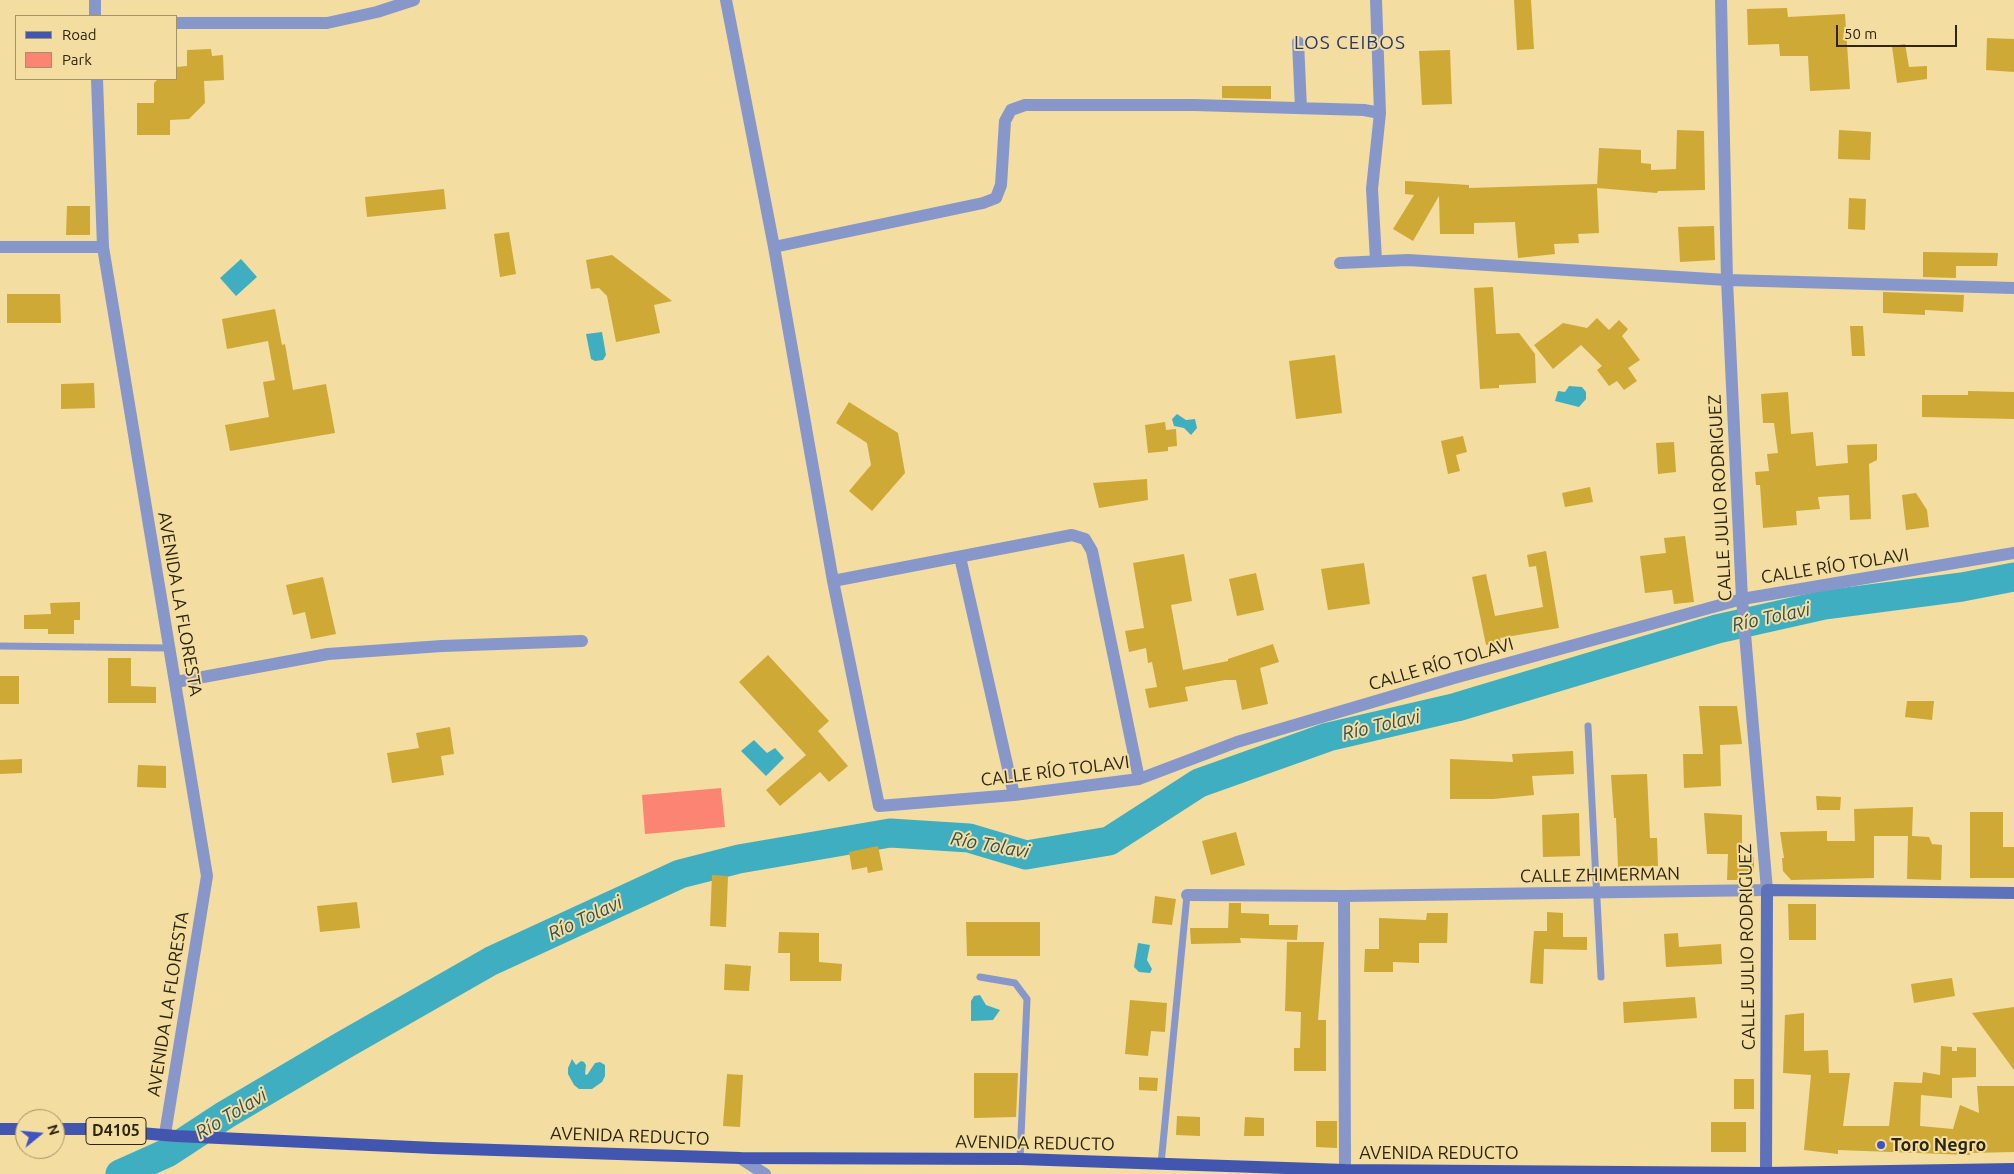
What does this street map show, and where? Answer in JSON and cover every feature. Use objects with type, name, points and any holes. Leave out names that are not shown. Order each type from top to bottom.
[{"type":"main road","name":"CALLE ZHIMERMAN","points":[[1767,890],[2014,893]]},
{"type":"main road","name":"CALLE JULIO RODRIGUEZ","points":[[1766,1174],[1767,890]]},
{"type":"main road","points":[[0,1129],[15,1129]]},
{"type":"main road","name":"AVENIDA REDUCTO","points":[[65,1130],[434,1148],[740,1158],[1020,1159],[1345,1170],[1766,1174],[2014,1169]]},
{"type":"street","points":[[95,0],[95,15]]},
{"type":"street","points":[[178,23],[327,23],[378,12],[414,0]]},
{"type":"street","points":[[726,0],[774,247],[833,581],[1072,535],[1085,539],[1092,551],[1139,779]]},
{"type":"street","points":[[1376,0],[1380,113],[1372,189],[1376,260]]},
{"type":"street","name":"CALLE JULIO RODRIGUEZ","points":[[1721,0],[1727,280],[1742,599],[1767,890]]},
{"type":"street","points":[[1298,42],[1301,108]]},
{"type":"street","name":"AVENIDA LA FLORESTA","points":[[97,80],[103,247],[207,876],[171,1135]]},
{"type":"street","points":[[774,247],[983,203],[996,198],[1002,185],[1004,121],[1011,110],[1024,105],[1301,108],[1364,110],[1380,113]]},
{"type":"street","points":[[0,247],[103,247]]},
{"type":"street","points":[[1340,263],[1376,260],[1727,280],[2014,288]]},
{"type":"street","name":"CALLE RÍO TOLAVI","points":[[833,581],[879,806],[1014,795],[1139,779],[1237,742],[1454,678],[1742,599],[2014,552]]},
{"type":"street","points":[[960,557],[1014,795]]},
{"type":"street","points":[[176,682],[328,654],[442,646],[582,641]]},
{"type":"street","name":"CALLE ZHIMERMAN","points":[[1187,895],[1344,896],[1767,890]]},
{"type":"street","points":[[1344,896],[1345,1170]]},
{"type":"street","points":[[740,1158],[765,1174]]},
{"type":"lane","points":[[0,646],[169,648]]},
{"type":"lane","points":[[1588,726],[1601,977]]},
{"type":"lane","points":[[1161,1164],[1187,895]]},
{"type":"lane","points":[[980,978],[1015,982],[1027,999],[1020,1159]]},
{"type":"green space","points":[[721,788],[725,827],[645,834],[642,795]]},
{"type":"water","points":[[241,259],[257,277],[236,296],[220,278]]},
{"type":"water","points":[[602,332],[606,355],[603,360],[595,361],[591,359],[586,334]]},
{"type":"water","points":[[1569,386],[1582,387],[1586,392],[1586,399],[1579,407],[1555,401],[1558,391],[1565,392]]},
{"type":"water","points":[[1177,414],[1186,420],[1195,419],[1197,428],[1191,435],[1184,428],[1174,426],[1172,419]]},
{"type":"water","points":[[754,740],[767,753],[775,748],[784,758],[766,776],[741,751]]},
{"type":"water","points":[[1138,943],[1150,945],[1147,960],[1152,969],[1150,973],[1139,972],[1134,967]]},
{"type":"water","points":[[980,995],[986,1005],[1000,1010],[993,1020],[971,1021],[971,1001],[974,996]]},
{"type":"water","points":[[572,1059],[576,1065],[581,1061],[584,1062],[586,1065],[585,1074],[587,1075],[595,1063],[600,1062],[605,1065],[605,1076],[602,1082],[592,1089],[579,1089],[574,1085],[568,1074],[568,1068]]},
{"type":"building","points":[[1514,0],[1531,0],[1534,49],[1517,50]]},
{"type":"building","points":[[1787,8],[1788,17],[1845,14],[1850,89],[1810,91],[1808,56],[1780,56],[1779,44],[1748,45],[1747,9]]},
{"type":"building","points":[[1987,38],[2014,39],[2014,72],[1986,70]]},
{"type":"building","points":[[1905,44],[1909,67],[1927,66],[1927,79],[1897,83],[1892,46]]},
{"type":"building","points":[[211,49],[212,56],[223,55],[224,80],[204,81],[205,103],[189,119],[170,120],[170,135],[137,135],[137,103],[154,103],[154,83],[157,80],[178,80],[178,67],[187,66],[187,50]]},
{"type":"building","points":[[1450,50],[1452,104],[1422,105],[1419,51]]},
{"type":"building","points":[[1222,86],[1271,86],[1271,99],[1222,98]]},
{"type":"building","points":[[1677,130],[1704,131],[1705,190],[1658,191],[1657,193],[1597,188],[1599,233],[1578,234],[1579,243],[1554,244],[1555,254],[1518,258],[1515,222],[1474,223],[1474,234],[1440,234],[1439,196],[1413,241],[1393,229],[1414,195],[1405,194],[1405,181],[1469,185],[1469,188],[1597,184],[1597,187],[1599,148],[1641,150],[1641,163],[1651,164],[1651,170],[1676,169]]},
{"type":"building","points":[[1839,130],[1871,132],[1870,160],[1838,159]]},
{"type":"building","points":[[444,189],[446,209],[367,217],[365,197]]},
{"type":"building","points":[[1849,198],[1866,199],[1865,230],[1848,229]]},
{"type":"building","points":[[67,206],[90,206],[90,235],[66,235]]},
{"type":"building","points":[[1714,226],[1715,260],[1680,262],[1678,227]]},
{"type":"building","points":[[509,232],[516,274],[500,277],[494,234]]},
{"type":"building","points":[[1923,252],[1998,253],[1997,266],[1956,266],[1956,278],[1923,277]]},
{"type":"building","points":[[612,255],[672,301],[654,305],[660,333],[616,342],[607,296],[599,288],[591,289],[586,260]]},
{"type":"building","points":[[1493,287],[1496,334],[1519,333],[1535,354],[1536,383],[1499,385],[1499,388],[1480,389],[1474,288]]},
{"type":"building","points":[[1883,292],[1964,295],[1963,312],[1925,310],[1925,315],[1883,313]]},
{"type":"building","points":[[7,294],[60,294],[61,323],[7,323]]},
{"type":"building","points":[[275,309],[282,345],[285,344],[293,390],[326,384],[335,433],[230,451],[225,425],[269,417],[263,382],[275,380],[268,341],[227,349],[222,319]]},
{"type":"building","points":[[1597,318],[1609,330],[1619,320],[1628,329],[1622,336],[1640,360],[1628,368],[1637,381],[1624,390],[1617,381],[1609,386],[1597,370],[1602,366],[1581,345],[1553,369],[1534,345],[1563,323],[1587,328]]},
{"type":"building","points":[[1850,326],[1863,326],[1865,356],[1852,356]]},
{"type":"building","points":[[1335,355],[1342,413],[1296,419],[1289,361]]},
{"type":"building","points":[[94,383],[95,408],[61,409],[61,384]]},
{"type":"building","points":[[1968,391],[2014,392],[2014,419],[1922,417],[1922,395],[1968,395]]},
{"type":"building","points":[[1788,392],[1791,434],[1813,432],[1816,466],[1848,463],[1847,445],[1877,444],[1877,460],[1869,464],[1871,519],[1850,520],[1849,495],[1818,497],[1820,509],[1796,511],[1797,525],[1763,528],[1760,485],[1756,485],[1755,472],[1769,471],[1767,454],[1778,453],[1774,423],[1763,423],[1761,394]]},
{"type":"building","points":[[849,402],[898,433],[905,473],[872,511],[849,491],[871,465],[867,443],[836,423]]},
{"type":"building","points":[[1165,422],[1166,430],[1176,429],[1177,446],[1168,447],[1168,451],[1148,453],[1145,425]]},
{"type":"building","points":[[1463,436],[1467,452],[1456,455],[1460,471],[1448,474],[1441,441]]},
{"type":"building","points":[[1674,442],[1676,472],[1658,474],[1656,443]]},
{"type":"building","points":[[1147,479],[1148,500],[1099,508],[1093,483]]},
{"type":"building","points":[[1590,487],[1593,502],[1565,507],[1562,493]]},
{"type":"building","points":[[1916,493],[1927,510],[1929,527],[1906,530],[1902,495]]},
{"type":"building","points":[[1685,536],[1694,602],[1674,604],[1672,590],[1645,593],[1640,556],[1666,553],[1664,538]]},
{"type":"building","points":[[1546,551],[1559,628],[1500,638],[1501,642],[1486,645],[1472,577],[1486,574],[1495,616],[1543,607],[1536,566],[1529,567],[1527,555]]},
{"type":"building","points":[[1184,554],[1192,601],[1171,605],[1183,670],[1228,661],[1228,659],[1273,644],[1279,662],[1260,668],[1268,704],[1242,710],[1236,680],[1225,680],[1185,687],[1188,701],[1149,708],[1145,689],[1157,687],[1152,662],[1148,663],[1146,648],[1129,652],[1125,631],[1144,628],[1133,563]]},
{"type":"building","points":[[1364,563],[1370,604],[1328,610],[1321,569]]},
{"type":"building","points":[[1256,573],[1264,610],[1237,616],[1229,579]]},
{"type":"building","points":[[323,577],[336,634],[311,639],[305,612],[293,615],[286,585]]},
{"type":"building","points":[[80,602],[80,620],[74,620],[74,634],[48,634],[48,629],[24,629],[24,615],[51,614],[50,603]]},
{"type":"building","points":[[768,655],[829,721],[818,731],[848,766],[829,782],[820,772],[780,806],[766,790],[806,755],[739,682]]},
{"type":"building","points":[[108,658],[131,658],[131,686],[156,687],[156,703],[108,703]]},
{"type":"building","points":[[0,676],[19,676],[19,704],[0,704]]},
{"type":"building","points":[[1907,701],[1934,701],[1932,720],[1905,717]]},
{"type":"building","points":[[1699,706],[1737,706],[1742,744],[1720,745],[1721,786],[1684,788],[1683,754],[1703,754]]},
{"type":"building","points":[[450,727],[454,754],[441,756],[444,775],[392,783],[387,753],[419,748],[416,733]]},
{"type":"building","points":[[1573,751],[1574,774],[1532,776],[1534,795],[1493,799],[1450,799],[1450,759],[1513,762],[1512,754]]},
{"type":"building","points":[[22,759],[22,773],[0,774],[0,760]]},
{"type":"building","points":[[138,765],[166,766],[166,788],[137,787]]},
{"type":"building","points":[[1647,774],[1650,838],[1657,838],[1658,866],[1618,867],[1616,818],[1614,818],[1611,775]]},
{"type":"building","points":[[1816,796],[1841,797],[1840,810],[1817,810]]},
{"type":"building","points":[[1913,807],[1912,836],[1929,837],[1932,844],[1942,845],[1941,880],[1907,879],[1908,836],[1874,836],[1874,878],[1791,880],[1783,871],[1782,858],[1784,858],[1780,832],[1827,831],[1827,841],[1855,841],[1854,809]]},
{"type":"building","points":[[1970,812],[2003,812],[2003,847],[2014,847],[2014,878],[1970,878]]},
{"type":"building","points":[[1579,813],[1580,856],[1543,857],[1542,815]]},
{"type":"building","points":[[1704,813],[1742,815],[1742,857],[1754,857],[1754,872],[1740,871],[1740,880],[1727,880],[1728,854],[1707,854]]},
{"type":"building","points":[[1236,832],[1245,865],[1211,875],[1202,841]]},
{"type":"building","points":[[878,846],[883,870],[868,873],[867,867],[852,870],[849,852]]},
{"type":"building","points":[[712,875],[728,876],[726,927],[710,926]]},
{"type":"building","points":[[1155,896],[1176,899],[1172,925],[1152,923]]},
{"type":"building","points":[[357,902],[360,928],[320,932],[317,906]]},
{"type":"building","points":[[1229,903],[1241,903],[1241,913],[1269,914],[1269,925],[1298,925],[1297,940],[1240,938],[1241,943],[1191,944],[1190,928],[1228,928]]},
{"type":"building","points":[[1788,904],[1816,904],[1816,940],[1789,940]]},
{"type":"building","points":[[1547,912],[1563,913],[1563,937],[1587,937],[1587,950],[1544,949],[1543,984],[1530,983],[1534,931],[1547,931]]},
{"type":"building","points":[[1427,913],[1448,913],[1447,943],[1419,943],[1419,963],[1393,962],[1393,972],[1364,972],[1365,949],[1379,949],[1379,918],[1426,920]]},
{"type":"building","points":[[966,922],[1040,922],[1040,956],[967,956]]},
{"type":"building","points":[[779,932],[819,933],[819,962],[842,964],[841,981],[790,981],[790,953],[778,953]]},
{"type":"building","points":[[1678,933],[1679,947],[1721,944],[1722,964],[1666,967],[1664,934]]},
{"type":"building","points":[[1287,942],[1324,942],[1318,1020],[1326,1020],[1326,1071],[1294,1071],[1294,1048],[1300,1048],[1301,1012],[1285,1011]]},
{"type":"building","points":[[725,964],[751,966],[749,991],[724,990]]},
{"type":"building","points":[[1952,978],[1955,996],[1914,1003],[1911,984]]},
{"type":"building","points":[[1695,997],[1697,1018],[1624,1023],[1623,1002]]},
{"type":"building","points":[[1130,1000],[1167,1003],[1165,1032],[1151,1031],[1148,1056],[1125,1054]]},
{"type":"building","points":[[2014,1007],[2014,1070],[1972,1013]]},
{"type":"building","points":[[1804,1013],[1804,1051],[1828,1050],[1829,1073],[1850,1073],[1843,1126],[1889,1126],[1894,1082],[1922,1083],[1923,1072],[1940,1075],[1941,1046],[1952,1047],[1952,1051],[1957,1051],[1957,1047],[1976,1048],[1976,1077],[1952,1078],[1952,1098],[1921,1095],[1920,1126],[1953,1129],[1960,1105],[1979,1113],[1977,1086],[2014,1086],[2014,1152],[1970,1153],[1970,1155],[1838,1150],[1838,1154],[1804,1150],[1811,1075],[1783,1073],[1785,1015]]},
{"type":"building","points":[[974,1073],[1018,1073],[1016,1117],[974,1118]]},
{"type":"building","points":[[727,1074],[743,1075],[740,1127],[723,1126]]},
{"type":"building","points":[[1139,1077],[1158,1078],[1157,1091],[1139,1090]]},
{"type":"building","points":[[1734,1079],[1754,1079],[1754,1109],[1734,1109]]},
{"type":"building","points":[[1177,1116],[1200,1117],[1200,1136],[1176,1135]]},
{"type":"building","points":[[1245,1117],[1264,1118],[1264,1136],[1244,1136]]},
{"type":"building","points":[[1316,1121],[1337,1121],[1337,1148],[1316,1147]]},
{"type":"building","points":[[1711,1122],[1746,1122],[1746,1152],[1711,1152]]},
{"type":"waterway","name":"Río Tolavi","points":[[120,1174],[167,1153],[225,1115],[491,961],[680,874],[739,859],[890,833],[969,838],[1026,855],[1109,841],[1199,783],[1328,737],[1457,707],[1717,629],[1824,605],[1962,587],[2014,577]]},
{"type":"place","name":"Toro Negro","points":[[1881,1145]]},
{"type":"district","name":"LOS CEIBOS","points":[[1350,43]]}]
